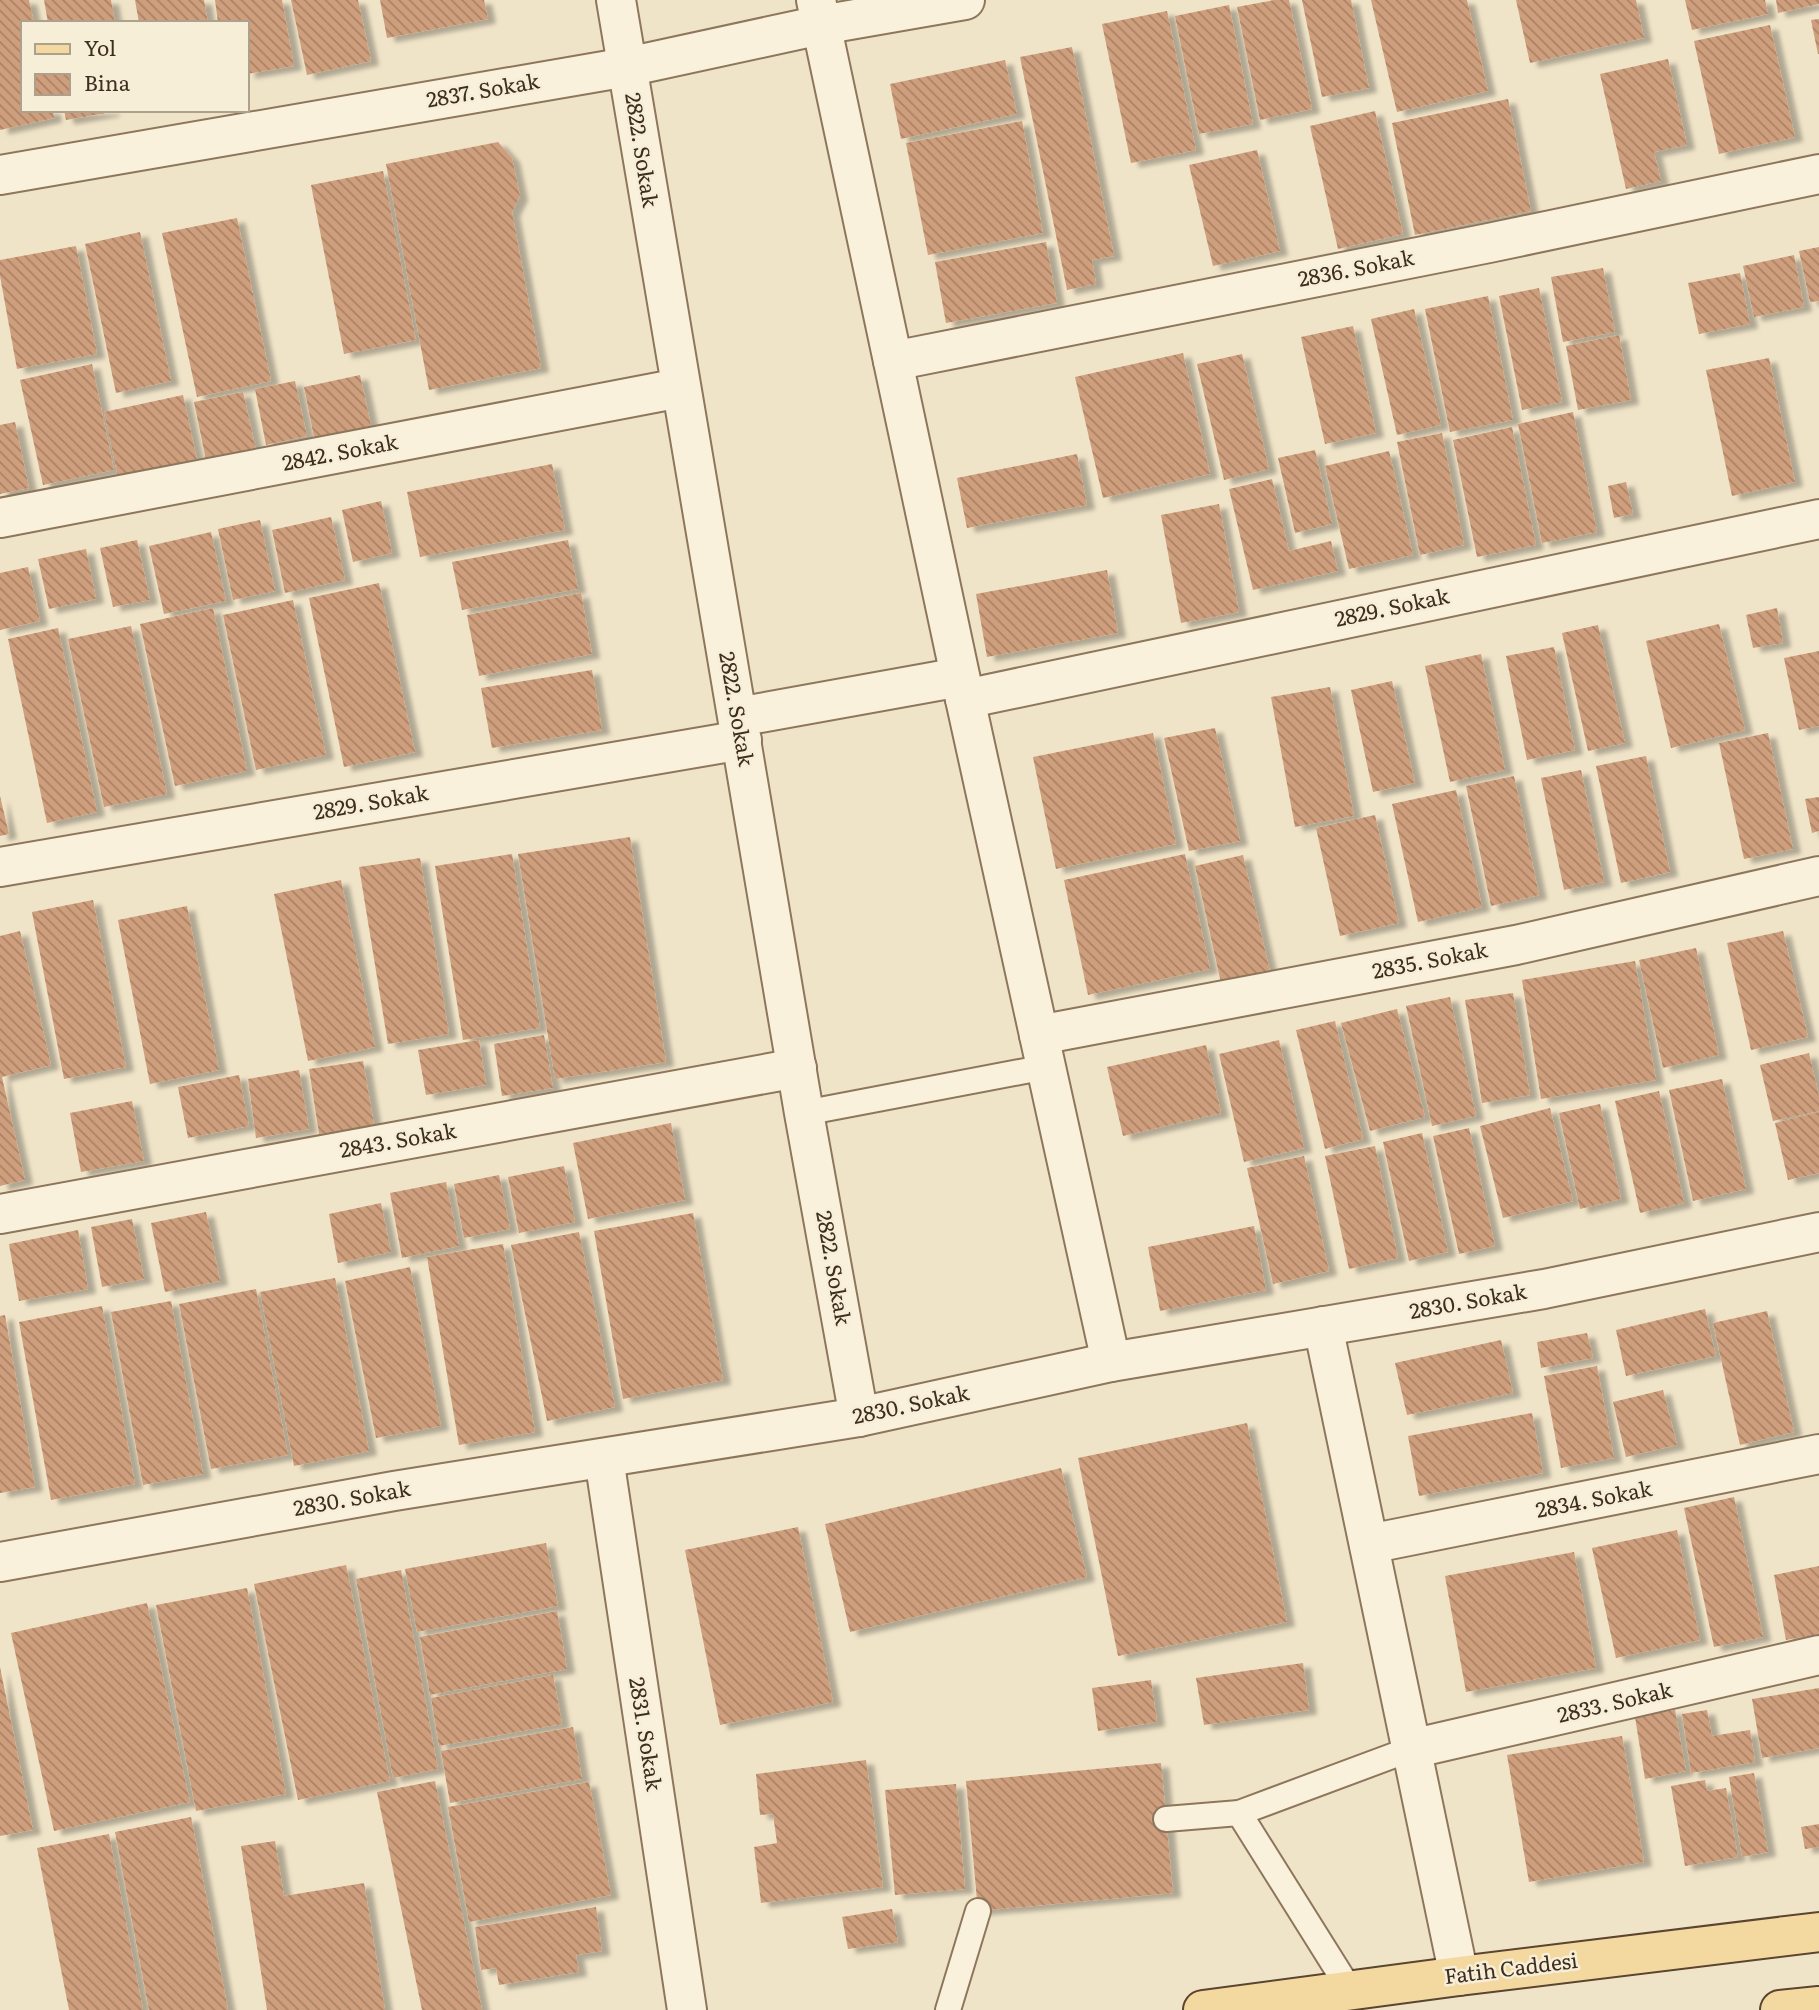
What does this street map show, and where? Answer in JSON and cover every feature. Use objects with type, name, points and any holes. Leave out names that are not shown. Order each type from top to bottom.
[{"type":"main road","name":"Fatih Caddesi","points":[[1203,2010],[1819,1932]]},
{"type":"main road","points":[[1780,2010],[1819,2006]]},
{"type":"street","name":"2822. Sokak","points":[[616,0],[804,1113],[859,1417]]},
{"type":"street","name":"2837. Sokak","points":[[0,175],[627,67],[818,12],[965,0]]},
{"type":"street","points":[[818,12],[1111,1362]]},
{"type":"street","name":"2836. Sokak","points":[[893,361],[1489,243],[1819,174]]},
{"type":"street","name":"2842. Sokak","points":[[0,518],[680,387]]},
{"type":"street","name":"2829. Sokak","points":[[0,867],[963,688],[1819,519]]},
{"type":"street","name":"2835. Sokak","points":[[1043,1051],[1819,876]]},
{"type":"street","name":"2843. Sokak","points":[[0,1214],[797,1068]]},
{"type":"street","name":"2830. Sokak","points":[[0,1562],[394,1491],[859,1417],[1111,1362],[1544,1289],[1819,1232]]},
{"type":"street","points":[[1323,1326],[1459,1976]]},
{"type":"street","name":"2834. Sokak","points":[[1369,1544],[1819,1454]]},
{"type":"street","name":"2831. Sokak","points":[[604,1458],[687,2010]]},
{"type":"street","name":"2833. Sokak","points":[[1412,1749],[1819,1655]]},
{"type":"lane","points":[[804,1113],[1043,1051]]},
{"type":"lane","points":[[1166,1819],[1239,1813],[1412,1749]]},
{"type":"lane","points":[[1239,1813],[1350,1990]]},
{"type":"lane","points":[[948,2010],[978,1911]]},
{"type":"building","points":[[0,0],[29,0],[34,21],[21,21],[21,112],[53,112],[54,118],[0,130]]},
{"type":"building","points":[[44,0],[111,0],[115,21],[48,21]]},
{"type":"building","points":[[135,0],[204,0],[208,21],[139,21]]},
{"type":"building","points":[[215,0],[282,0],[294,66],[248,74],[248,21],[218,21]]},
{"type":"building","points":[[291,0],[358,0],[371,61],[307,75]]},
{"type":"building","points":[[380,0],[484,0],[488,19],[387,38]]},
{"type":"building","points":[[1289,0],[1312,109],[1260,120],[1237,7]]},
{"type":"building","points":[[1302,0],[1351,0],[1369,88],[1322,97]]},
{"type":"building","points":[[1371,0],[1467,0],[1488,91],[1397,112]]},
{"type":"building","points":[[1516,0],[1636,0],[1644,38],[1530,63]]},
{"type":"building","points":[[1685,0],[1765,0],[1768,14],[1692,30]]},
{"type":"building","points":[[1776,0],[1819,0],[1819,4],[1778,13]]},
{"type":"building","points":[[1229,5],[1253,124],[1199,134],[1175,16]]},
{"type":"building","points":[[1167,11],[1196,150],[1131,163],[1102,24]]},
{"type":"building","points":[[1819,19],[1819,54],[1818,54],[1811,20]]},
{"type":"building","points":[[1770,25],[1795,137],[1719,154],[1694,41]]},
{"type":"building","points":[[1072,47],[1114,256],[1092,260],[1096,284],[1067,290],[1020,57]]},
{"type":"building","points":[[1668,59],[1687,145],[1654,152],[1661,181],[1626,189],[1600,74]]},
{"type":"building","points":[[1005,60],[1017,114],[901,139],[890,84]]},
{"type":"building","points":[[1508,99],[1531,211],[1415,235],[1392,123]]},
{"type":"building","points":[[1375,111],[1403,234],[1338,249],[1310,126]]},
{"type":"building","points":[[64,112],[112,112],[66,120]]},
{"type":"building","points":[[1022,121],[1043,233],[928,255],[906,143]]},
{"type":"building","points":[[498,142],[512,158],[520,196],[512,212],[541,368],[429,390],[386,164]]},
{"type":"building","points":[[1257,150],[1280,251],[1213,266],[1189,165]]},
{"type":"building","points":[[383,171],[416,340],[344,354],[311,185]]},
{"type":"building","points":[[237,218],[271,381],[197,397],[162,233]]},
{"type":"building","points":[[140,232],[171,381],[116,393],[85,244]]},
{"type":"building","points":[[1046,242],[1057,303],[946,323],[935,262]]},
{"type":"building","points":[[76,246],[97,354],[17,369],[0,276],[0,260]]},
{"type":"building","points":[[1819,247],[1819,301],[1810,302],[1799,251]]},
{"type":"building","points":[[1794,255],[1804,307],[1754,317],[1743,266]]},
{"type":"building","points":[[1603,268],[1615,332],[1563,342],[1551,277]]},
{"type":"building","points":[[1740,273],[1750,324],[1699,334],[1688,283]]},
{"type":"building","points":[[1539,288],[1562,402],[1522,410],[1499,296]]},
{"type":"building","points":[[1488,296],[1513,420],[1450,432],[1425,309]]},
{"type":"building","points":[[1414,309],[1441,425],[1397,435],[1371,319]]},
{"type":"building","points":[[1353,326],[1376,433],[1325,444],[1301,337]]},
{"type":"building","points":[[1619,335],[1631,400],[1578,410],[1566,346]]},
{"type":"building","points":[[1183,353],[1210,474],[1103,498],[1075,377]]},
{"type":"building","points":[[1242,354],[1269,469],[1224,480],[1197,364]]},
{"type":"building","points":[[1769,358],[1795,482],[1732,496],[1706,370]]},
{"type":"building","points":[[92,364],[114,470],[43,485],[20,380]]},
{"type":"building","points":[[360,375],[372,430],[315,442],[304,387]]},
{"type":"building","points":[[295,381],[307,436],[266,445],[255,389]]},
{"type":"building","points":[[243,392],[258,459],[208,470],[194,402]]},
{"type":"building","points":[[183,395],[197,460],[118,477],[104,412]]},
{"type":"building","points":[[1573,412],[1597,532],[1542,543],[1518,424]]},
{"type":"building","points":[[15,422],[29,488],[0,494],[0,425]]},
{"type":"building","points":[[1512,427],[1536,545],[1477,557],[1453,440]]},
{"type":"building","points":[[1442,433],[1464,545],[1420,555],[1397,442]]},
{"type":"building","points":[[1315,450],[1332,524],[1295,533],[1278,458]]},
{"type":"building","points":[[1389,451],[1413,555],[1349,569],[1325,466]]},
{"type":"building","points":[[1077,454],[1087,505],[967,528],[957,478]]},
{"type":"building","points":[[552,464],[565,530],[420,557],[407,492]]},
{"type":"building","points":[[1272,479],[1289,551],[1331,541],[1338,571],[1253,590],[1229,489]]},
{"type":"building","points":[[1626,482],[1633,514],[1614,518],[1608,486]]},
{"type":"building","points":[[381,501],[392,553],[353,562],[342,510]]},
{"type":"building","points":[[1219,504],[1239,612],[1181,623],[1161,515]]},
{"type":"building","points":[[331,517],[345,580],[285,593],[272,530]]},
{"type":"building","points":[[260,520],[275,591],[233,600],[218,529]]},
{"type":"building","points":[[211,532],[226,601],[164,614],[149,546]]},
{"type":"building","points":[[137,540],[150,600],[113,607],[100,548]]},
{"type":"building","points":[[568,540],[578,589],[462,610],[452,562]]},
{"type":"building","points":[[86,549],[96,599],[49,609],[38,559]]},
{"type":"building","points":[[28,567],[40,621],[0,630],[0,573]]},
{"type":"building","points":[[1107,570],[1118,633],[987,657],[976,594]]},
{"type":"building","points":[[379,583],[415,752],[344,767],[309,598]]},
{"type":"building","points":[[581,593],[592,654],[479,676],[467,615]]},
{"type":"building","points":[[293,600],[326,755],[256,770],[223,615]]},
{"type":"building","points":[[213,608],[247,771],[175,786],[140,624]]},
{"type":"building","points":[[1777,608],[1783,643],[1753,648],[1746,615]]},
{"type":"building","points":[[1719,624],[1745,730],[1671,748],[1646,641]]},
{"type":"building","points":[[1598,625],[1625,743],[1588,751],[1562,633]]},
{"type":"building","points":[[131,626],[167,794],[104,807],[68,639]]},
{"type":"building","points":[[58,628],[97,812],[47,823],[8,639]]},
{"type":"building","points":[[1554,647],[1575,750],[1527,760],[1506,656]]},
{"type":"building","points":[[1819,651],[1819,726],[1799,730],[1784,658]]},
{"type":"building","points":[[1481,654],[1505,770],[1450,782],[1425,666]]},
{"type":"building","points":[[592,670],[602,730],[492,748],[481,688]]},
{"type":"building","points":[[1392,681],[1415,783],[1373,792],[1351,690]]},
{"type":"building","points":[[1330,687],[1354,816],[1295,827],[1271,697]]},
{"type":"building","points":[[1215,728],[1240,841],[1189,851],[1164,738]]},
{"type":"building","points":[[1153,733],[1176,844],[1056,869],[1033,757]]},
{"type":"building","points":[[1768,733],[1793,849],[1744,859],[1719,743]]},
{"type":"building","points":[[1646,756],[1670,872],[1621,883],[1596,766]]},
{"type":"building","points":[[1581,770],[1604,882],[1564,890],[1541,778]]},
{"type":"building","points":[[1514,776],[1539,895],[1491,906],[1466,786]]},
{"type":"building","points":[[1456,790],[1482,907],[1418,922],[1392,804]]},
{"type":"building","points":[[0,796],[9,834],[0,836]]},
{"type":"building","points":[[1819,797],[1819,831],[1812,833],[1805,799]]},
{"type":"building","points":[[1375,815],[1399,923],[1340,936],[1316,828]]},
{"type":"building","points":[[630,837],[666,1062],[555,1079],[518,854]]},
{"type":"building","points":[[512,854],[540,1028],[463,1040],[435,866]]},
{"type":"building","points":[[1185,854],[1210,969],[1088,995],[1064,880]]},
{"type":"building","points":[[1243,855],[1270,972],[1221,983],[1195,866]]},
{"type":"building","points":[[420,858],[449,1034],[388,1044],[359,867]]},
{"type":"building","points":[[341,880],[375,1047],[308,1061],[274,894]]},
{"type":"building","points":[[93,900],[126,1067],[64,1079],[32,912]]},
{"type":"building","points":[[187,906],[219,1070],[150,1084],[118,920]]},
{"type":"building","points":[[20,931],[51,1065],[2,1077],[25,1180],[0,1186],[0,936]]},
{"type":"building","points":[[1783,931],[1808,1037],[1751,1050],[1727,943]]},
{"type":"building","points":[[1696,948],[1719,1055],[1663,1068],[1639,960]]},
{"type":"building","points":[[1635,961],[1656,1080],[1541,1099],[1522,980]]},
{"type":"building","points":[[1513,993],[1530,1095],[1482,1103],[1465,1000]]},
{"type":"building","points":[[1450,997],[1476,1116],[1432,1126],[1406,1006]]},
{"type":"building","points":[[1397,1009],[1425,1117],[1370,1131],[1341,1023]]},
{"type":"building","points":[[1335,1021],[1363,1139],[1325,1149],[1296,1030]]},
{"type":"building","points":[[544,1035],[553,1088],[502,1096],[494,1044]]},
{"type":"building","points":[[479,1040],[486,1085],[426,1095],[418,1050]]},
{"type":"building","points":[[1279,1040],[1304,1148],[1244,1162],[1219,1054]]},
{"type":"building","points":[[1206,1045],[1221,1113],[1123,1136],[1107,1067]]},
{"type":"building","points":[[1809,1053],[1819,1096],[1819,1111],[1773,1121],[1760,1065]]},
{"type":"building","points":[[363,1061],[374,1125],[319,1134],[309,1069]]},
{"type":"building","points":[[299,1070],[309,1129],[256,1138],[248,1079]]},
{"type":"building","points":[[239,1075],[249,1126],[188,1138],[178,1087]]},
{"type":"building","points":[[1722,1079],[1746,1189],[1693,1201],[1669,1090]]},
{"type":"building","points":[[1659,1091],[1684,1203],[1640,1213],[1615,1101]]},
{"type":"building","points":[[132,1101],[144,1161],[81,1172],[70,1113]]},
{"type":"building","points":[[1600,1104],[1621,1199],[1580,1209],[1559,1113]]},
{"type":"building","points":[[1550,1108],[1573,1201],[1503,1218],[1480,1126]]},
{"type":"building","points":[[1819,1112],[1819,1173],[1788,1180],[1775,1123]]},
{"type":"building","points":[[671,1123],[685,1200],[588,1219],[573,1143]]},
{"type":"building","points":[[1469,1128],[1495,1246],[1459,1254],[1433,1136]]},
{"type":"building","points":[[1422,1133],[1448,1252],[1409,1261],[1383,1142]]},
{"type":"building","points":[[1375,1146],[1398,1258],[1349,1269],[1325,1156]]},
{"type":"building","points":[[1304,1156],[1329,1271],[1273,1284],[1247,1168]]},
{"type":"building","points":[[564,1166],[575,1222],[519,1233],[508,1177]]},
{"type":"building","points":[[499,1175],[510,1229],[464,1238],[454,1184]]},
{"type":"building","points":[[446,1182],[459,1246],[402,1258],[390,1193]]},
{"type":"building","points":[[381,1203],[391,1252],[338,1263],[329,1214]]},
{"type":"building","points":[[206,1212],[220,1281],[165,1292],[151,1223]]},
{"type":"building","points":[[693,1213],[723,1380],[623,1399],[594,1231]]},
{"type":"building","points":[[132,1219],[144,1279],[102,1287],[91,1227]]},
{"type":"building","points":[[1254,1226],[1266,1290],[1160,1311],[1148,1247]]},
{"type":"building","points":[[78,1230],[88,1289],[19,1301],[9,1244]]},
{"type":"building","points":[[579,1232],[615,1407],[547,1421],[511,1245]]},
{"type":"building","points":[[503,1244],[535,1432],[459,1445],[427,1257]]},
{"type":"building","points":[[410,1267],[441,1426],[376,1438],[345,1281]]},
{"type":"building","points":[[335,1278],[369,1451],[294,1466],[260,1292]]},
{"type":"building","points":[[256,1289],[288,1455],[211,1469],[179,1304]]},
{"type":"building","points":[[171,1301],[203,1474],[143,1485],[111,1312]]},
{"type":"building","points":[[102,1306],[135,1484],[51,1500],[19,1322]]},
{"type":"building","points":[[1705,1309],[1716,1356],[1626,1376],[1616,1330]]},
{"type":"building","points":[[1767,1311],[1794,1432],[1740,1445],[1713,1323]]},
{"type":"building","points":[[5,1315],[35,1487],[0,1493],[0,1316]]},
{"type":"building","points":[[1587,1333],[1593,1358],[1541,1368],[1537,1342]]},
{"type":"building","points":[[1501,1340],[1513,1393],[1407,1415],[1395,1363]]},
{"type":"building","points":[[1597,1366],[1614,1458],[1561,1468],[1544,1376]]},
{"type":"building","points":[[1663,1390],[1677,1445],[1626,1457],[1613,1402]]},
{"type":"building","points":[[1532,1413],[1543,1473],[1419,1496],[1408,1436]]},
{"type":"building","points":[[1247,1423],[1287,1622],[1118,1656],[1078,1458]]},
{"type":"building","points":[[1061,1468],[1087,1577],[850,1632],[825,1524]]},
{"type":"building","points":[[1734,1497],[1763,1637],[1714,1647],[1684,1508]]},
{"type":"building","points":[[798,1527],[833,1702],[720,1725],[685,1550]]},
{"type":"building","points":[[1677,1530],[1700,1640],[1616,1658],[1592,1548]]},
{"type":"building","points":[[546,1543],[558,1606],[417,1632],[405,1569]]},
{"type":"building","points":[[1574,1552],[1596,1668],[1466,1692],[1445,1576]]},
{"type":"building","points":[[346,1565],[390,1781],[298,1800],[254,1584]]},
{"type":"building","points":[[1819,1566],[1819,1634],[1786,1640],[1774,1575]]},
{"type":"building","points":[[401,1570],[438,1769],[393,1778],[356,1579]]},
{"type":"building","points":[[247,1588],[286,1794],[196,1811],[156,1605]]},
{"type":"building","points":[[147,1603],[190,1802],[54,1831],[11,1633]]},
{"type":"building","points":[[557,1611],[567,1669],[430,1695],[420,1637]]},
{"type":"building","points":[[1303,1663],[1309,1710],[1204,1725],[1196,1678]]},
{"type":"building","points":[[0,1667],[33,1830],[0,1836]]},
{"type":"building","points":[[553,1675],[562,1724],[439,1746],[431,1698]]},
{"type":"building","points":[[1151,1680],[1157,1722],[1098,1731],[1092,1688]]},
{"type":"building","points":[[1819,1688],[1819,1748],[1762,1758],[1752,1699]]},
{"type":"building","points":[[1675,1710],[1686,1771],[1645,1779],[1635,1717]]},
{"type":"building","points":[[1707,1710],[1712,1736],[1750,1730],[1755,1762],[1691,1773],[1682,1714]]},
{"type":"building","points":[[573,1727],[582,1779],[450,1803],[441,1751]]},
{"type":"building","points":[[1622,1736],[1644,1862],[1529,1882],[1507,1755]]},
{"type":"building","points":[[866,1760],[883,1887],[761,1903],[754,1847],[777,1843],[773,1814],[760,1815],[756,1774]]},
{"type":"building","points":[[1161,1763],[1173,1893],[978,1911],[966,1781]]},
{"type":"building","points":[[1754,1773],[1768,1852],[1742,1857],[1729,1777]]},
{"type":"building","points":[[1705,1780],[1707,1791],[1726,1788],[1738,1857],[1685,1866],[1671,1786]]},
{"type":"building","points":[[435,1781],[482,2010],[422,2010],[377,1792]]},
{"type":"building","points":[[589,1782],[611,1895],[469,1922],[448,1807]]},
{"type":"building","points":[[956,1784],[965,1889],[895,1895],[885,1790]]},
{"type":"building","points":[[191,1817],[228,2010],[149,2010],[115,1832]]},
{"type":"building","points":[[1819,1824],[1819,1847],[1805,1849],[1801,1827]]},
{"type":"building","points":[[109,1834],[143,2010],[69,2010],[37,1848]]},
{"type":"building","points":[[275,1841],[284,1896],[364,1883],[385,2010],[267,2010],[241,1846]]},
{"type":"building","points":[[596,1907],[602,1951],[576,1955],[579,1972],[499,1985],[496,1968],[481,1970],[475,1927]]},
{"type":"building","points":[[892,1909],[898,1942],[848,1949],[842,1917]]}]
